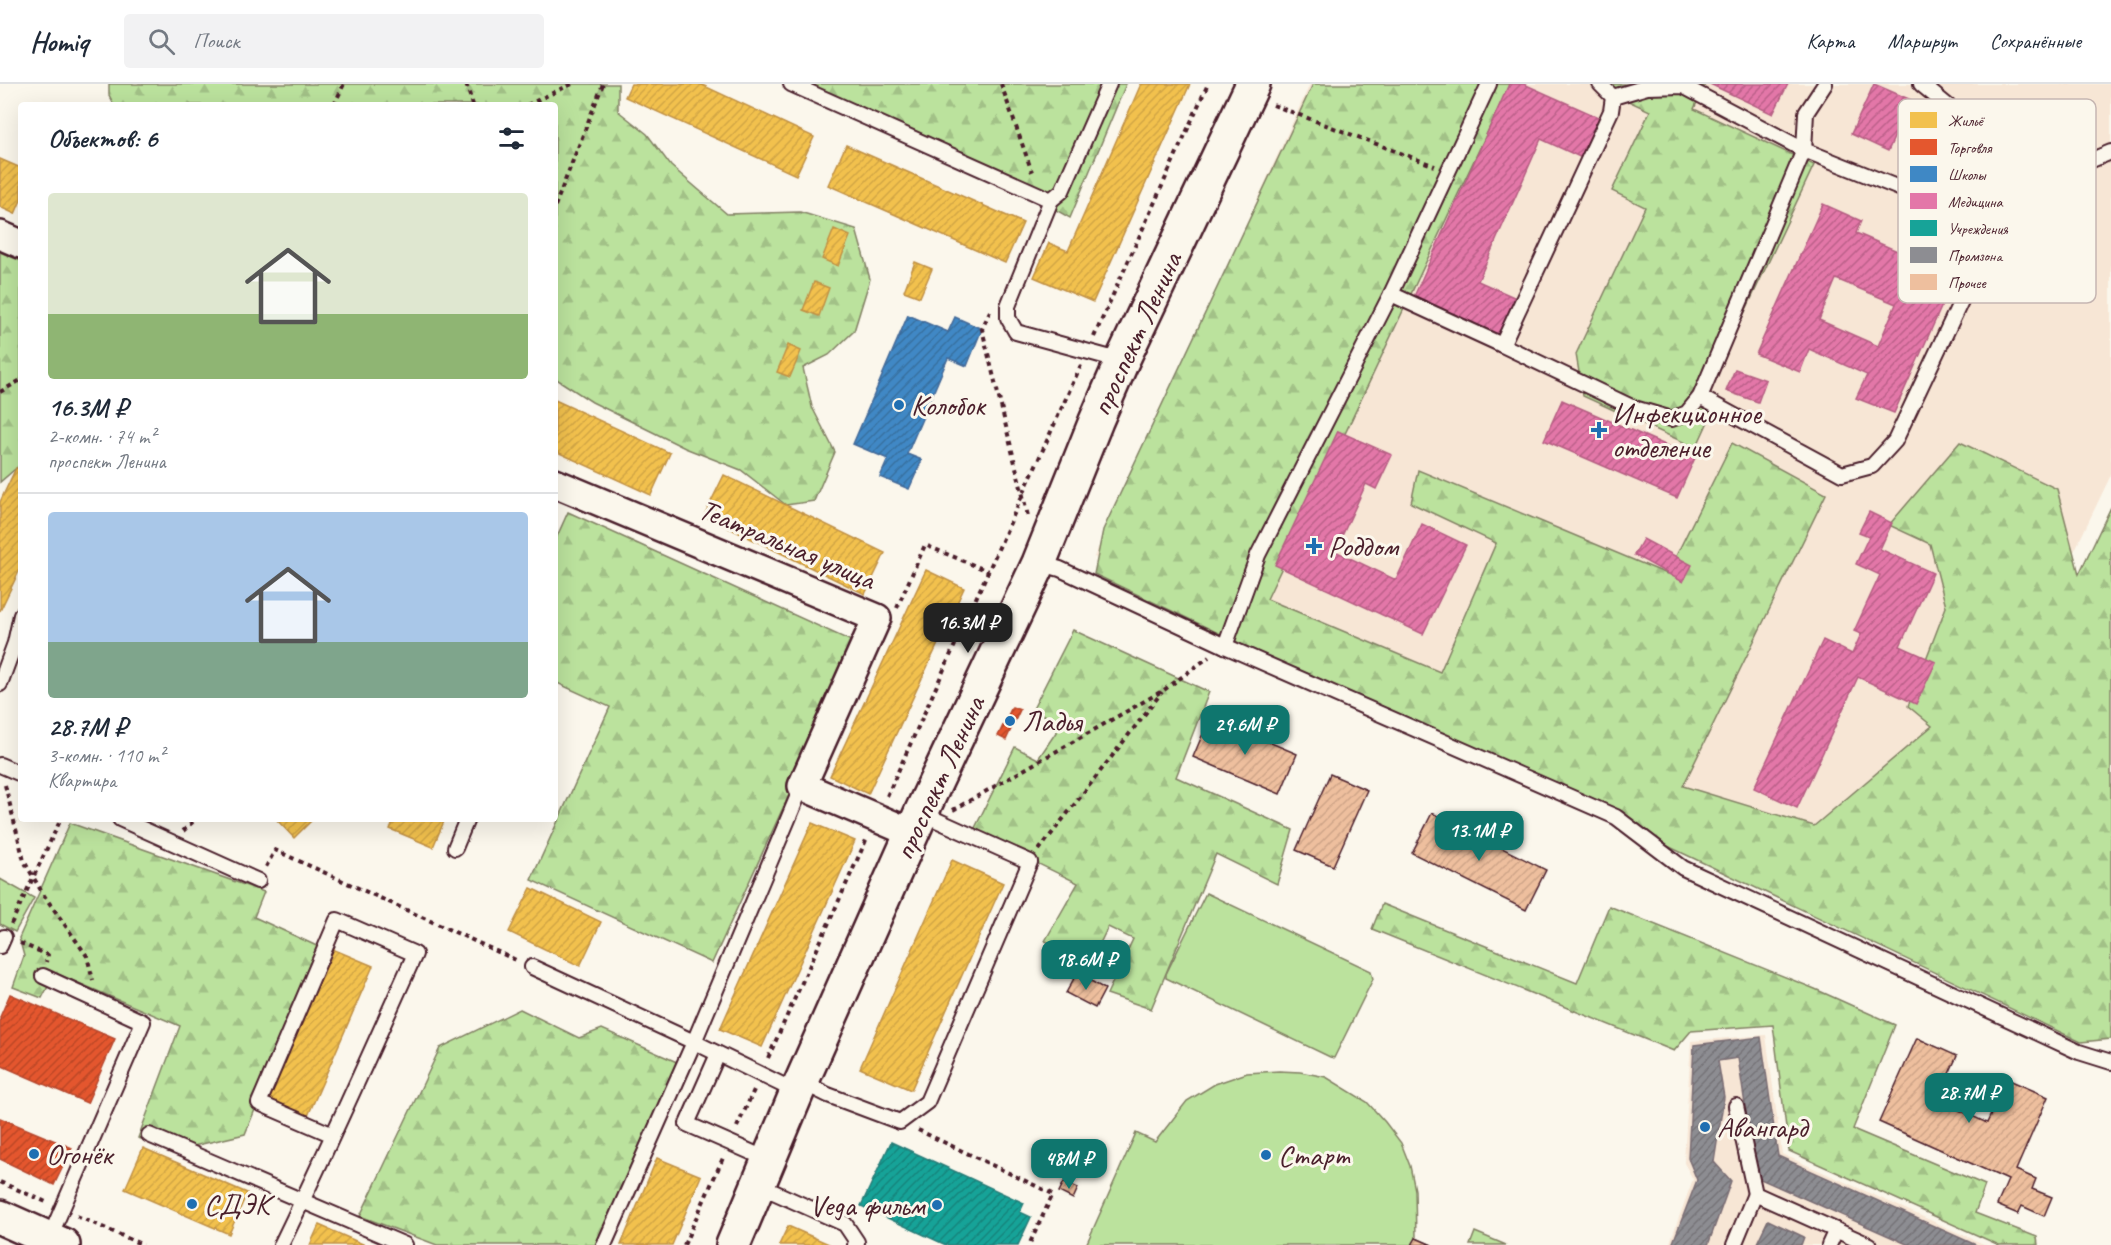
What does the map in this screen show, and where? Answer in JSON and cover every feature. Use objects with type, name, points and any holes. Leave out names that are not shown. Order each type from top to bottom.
[{"type":"street","name":"проспект Ленина","points":[[733,1245],[799,1087],[929,819],[1039,563],[1122,361],[1260,93]]},
{"type":"street","points":[[0,234],[18,243]]},
{"type":"street","name":"Театральная улица","points":[[558,484],[877,618],[802,786]]},
{"type":"street","points":[[802,786],[876,818],[929,819]]},
{"type":"street","points":[[0,1217],[56,1242]]},
{"type":"lane","points":[[791,84],[1051,200]]},
{"type":"lane","points":[[1109,84],[1062,191],[1051,200],[1008,306],[1008,318],[1016,332],[1122,361]]},
{"type":"lane","points":[[1225,646],[1258,555],[1391,294],[1489,84]]},
{"type":"lane","points":[[1600,84],[1613,97]]},
{"type":"lane","points":[[1391,294],[1634,408],[1672,419],[1686,413],[1700,397],[1804,150],[1806,113],[1825,84]]},
{"type":"lane","points":[[1921,84],[1939,99]]},
{"type":"lane","points":[[1613,97],[1647,87],[1683,86],[1804,150],[1898,188]]},
{"type":"lane","points":[[1502,345],[1611,111],[1613,97]]},
{"type":"lane","points":[[2096,158],[2111,152]]},
{"type":"lane","points":[[1700,397],[1842,474],[1872,466],[1895,441],[1960,303]]},
{"type":"lane","points":[[1039,563],[1060,569],[1225,646],[1616,817],[1683,868],[2079,1052],[2111,1062]]},
{"type":"lane","points":[[0,684],[18,630]]},
{"type":"lane","points":[[1,771],[18,774]]},
{"type":"lane","points":[[604,1245],[694,1042],[802,786]]},
{"type":"lane","points":[[532,968],[761,1074],[828,1095],[900,1122],[927,1102],[1030,862],[929,819]]},
{"type":"lane","points":[[127,822],[258,881]]},
{"type":"lane","points":[[455,848],[466,822]]},
{"type":"lane","points":[[281,1245],[333,1135],[415,954],[337,921],[260,1103],[333,1135]]},
{"type":"lane","points":[[43,976],[143,1022],[56,1242]]},
{"type":"lane","points":[[718,1054],[687,1124],[730,1143],[763,1172],[845,1224],[857,1242],[855,1245]]},
{"type":"lane","points":[[1734,1245],[1755,1194],[1736,1106]]},
{"type":"lane","points":[[149,1135],[405,1245]]},
{"type":"lane","points":[[1755,1194],[1869,1245]]},
{"type":"lane","points":[[1828,1245],[1836,1230]]},
{"type":"path","points":[[335,102],[344,84]]},
{"type":"path","points":[[466,84],[472,102]]},
{"type":"path","points":[[533,102],[572,84]]},
{"type":"path","points":[[558,198],[603,84]]},
{"type":"path","points":[[684,1245],[1208,84]]},
{"type":"path","points":[[1260,93],[1449,171]]},
{"type":"path","points":[[0,392],[18,382]]},
{"type":"path","points":[[929,819],[1164,690],[1225,646]]},
{"type":"path","points":[[1030,862],[1164,690]]},
{"type":"path","points":[[1,771],[24,861],[43,894],[87,956],[98,1002]]},
{"type":"path","points":[[43,976],[48,955],[2,942],[60,822]]},
{"type":"path","points":[[258,881],[275,850],[532,968]]},
{"type":"path","points":[[900,1122],[1053,1194],[1029,1245]]},
{"type":"shaded area","points":[[1310,84],[2111,84],[2111,475],[1899,915],[1094,557]]},
{"type":"shaded area","points":[[1766,1035],[1782,1154],[1986,1245],[1669,1245],[1693,1179],[1684,1163],[1691,1041]]},
{"type":"green space","points":[[109,84],[618,84],[618,111],[647,134],[671,166],[727,214],[800,212],[856,229],[870,279],[854,331],[829,355],[803,368],[812,407],[835,452],[814,501],[786,505],[741,470],[685,448],[592,402],[558,380],[558,102],[112,102],[109,95]]},
{"type":"green space","points":[[796,84],[1126,84],[1070,218],[936,142]]},
{"type":"green space","points":[[1313,84],[1510,84],[1267,599],[1440,672],[1496,543],[1411,503],[1418,470],[1667,574],[1732,443],[1826,494],[1683,786],[1814,826],[1932,726],[1908,706],[1946,607],[1930,544],[1889,525],[1960,442],[2057,489],[2079,574],[2111,507],[2111,1039],[2081,1042],[1094,574],[1103,530]]},
{"type":"green space","points":[[1592,84],[1705,84],[1694,109],[1814,165],[1706,395],[1718,400],[1696,448],[1583,396],[1576,354],[1645,207],[1612,191],[1650,111]]},
{"type":"green space","points":[[0,252],[18,260],[18,467],[0,482]]},
{"type":"green space","points":[[568,512],[858,644],[712,963],[531,880],[610,707],[558,683],[558,534]]},
{"type":"green space","points":[[1073,630],[1209,692],[1176,777],[1293,830],[1277,884],[1216,854],[1151,1009],[1107,994],[1133,939],[1108,927],[1086,972],[1047,968],[1060,946],[1045,941],[1078,883],[973,832],[1015,747],[1038,759],[1061,725],[1033,709]]},
{"type":"green space","points":[[70,823],[264,892],[254,917],[321,948],[245,1134],[176,1150],[138,1138],[180,1026],[55,973],[42,998],[13,987],[24,956],[19,938]]},
{"type":"green space","points":[[0,879],[34,898],[15,932],[0,924]]},
{"type":"green space","points":[[1206,893],[1371,971],[1373,979],[1334,1058],[1166,978]]},
{"type":"green space","points":[[1382,904],[1577,983],[1609,906],[1815,989],[1895,1025],[1853,1129],[1985,1185],[1975,1213],[2037,1237],[2038,1245],[1999,1245],[1789,1151],[1773,1025],[1691,1031],[1674,1051],[1372,929]]},
{"type":"green space","points":[[520,1009],[579,1038],[602,1029],[679,1063],[598,1245],[437,1245],[360,1216],[440,1048]]},
{"type":"green space","name":"Старт","points":[[1279,1071],[1326,1077],[1367,1102],[1385,1122],[1401,1143],[1410,1166],[1415,1190],[1416,1238],[1432,1245],[1086,1245],[1136,1133],[1155,1142],[1187,1101],[1215,1084],[1247,1073]]},
{"type":"green space","points":[[1475,1232],[1506,1245],[1470,1245]]},
{"type":"building: Жильё","points":[[631,84],[700,84],[814,137],[796,175],[625,97]]},
{"type":"building: Жильё","points":[[1141,84],[1190,84],[1093,302],[1034,277],[1049,243],[1068,251]]},
{"type":"building: Жильё","points":[[846,145],[1023,223],[1005,263],[828,185]]},
{"type":"building: Жильё","points":[[0,159],[18,167],[18,207],[15,214],[0,207]]},
{"type":"building: Жильё","points":[[834,229],[850,236],[838,266],[822,259]]},
{"type":"building: Жильё","points":[[915,262],[932,269],[920,297],[904,291]]},
{"type":"building: Жильё","points":[[814,282],[829,288],[819,316],[803,310]]},
{"type":"building: Жильё","points":[[788,345],[801,351],[790,377],[777,372]]},
{"type":"building: Жильё","points":[[558,401],[670,453],[651,495],[558,452]]},
{"type":"building: Жильё","points":[[16,468],[18,469],[18,573],[0,611],[0,502]]},
{"type":"building: Жильё","points":[[724,475],[885,553],[865,594],[704,516]]},
{"type":"building: Жильё","points":[[926,570],[964,588],[868,794],[830,776]]},
{"type":"building: Жильё","points":[[279,822],[310,822],[294,838]]},
{"type":"building: Жильё","points":[[393,822],[444,822],[433,847],[390,829]]},
{"type":"building: Жильё","points":[[812,823],[855,841],[762,1047],[720,1029]]},
{"type":"building: Жильё","points":[[952,860],[1003,883],[911,1090],[860,1068]]},
{"type":"building: Жильё","points":[[531,888],[601,922],[580,966],[509,932]]},
{"type":"building: Жильё","points":[[330,948],[373,966],[307,1118],[265,1100]]},
{"type":"building: Жильё","points":[[143,1148],[247,1193],[229,1234],[125,1189]]},
{"type":"building: Жильё","points":[[657,1158],[701,1176],[672,1245],[621,1245]]},
{"type":"building: Жильё","points":[[319,1225],[365,1245],[310,1245]]},
{"type":"building: Жильё","points":[[788,1226],[831,1245],[779,1245]]},
{"type":"building: Торговля","points":[[1012,707],[1020,710],[1006,740],[998,736]]},
{"type":"building: Торговля","points":[[10,994],[115,1039],[87,1103],[0,1065],[0,1017]]},
{"type":"building: Торговля","name":"Огонёк","points":[[0,1118],[72,1148],[54,1185],[0,1159]]},
{"type":"building: Школы","name":"Колобок","points":[[908,315],[948,332],[955,317],[982,329],[967,366],[948,358],[907,454],[922,460],[909,489],[880,477],[888,459],[853,444]]},
{"type":"building: Медицина","points":[[1509,84],[1524,84],[1600,118],[1582,158],[1541,139],[1478,281],[1516,298],[1498,339],[1412,301]]},
{"type":"building: Медицина","points":[[1710,84],[1788,84],[1773,114]]},
{"type":"building: Медицина","points":[[1874,84],[1909,99],[1898,99],[1898,129],[1888,151],[1851,134]]},
{"type":"building: Медицина","points":[[1823,204],[1861,221],[1856,233],[1898,251],[1898,303],[1943,303],[1894,413],[1856,398],[1867,375],[1809,349],[1800,372],[1756,354]],"holes":[[[1836,279],[1896,304],[1878,346],[1819,320]]]},
{"type":"building: Медицина","points":[[1735,369],[1766,380],[1758,402],[1726,391]]},
{"type":"building: Медицина","points":[[1562,400],[1695,458],[1677,498],[1544,440]]},
{"type":"building: Медицина","points":[[1338,431],[1392,455],[1376,489],[1366,484],[1335,551],[1396,580],[1422,524],[1466,545],[1423,634],[1275,565]]},
{"type":"building: Медицина","points":[[1869,512],[1892,523],[1880,549],[1933,573],[1900,646],[1936,662],[1916,704],[1858,677],[1797,808],[1754,788],[1823,640],[1852,654],[1861,634],[1854,631],[1880,575],[1856,564],[1869,536],[1859,532]]},
{"type":"building: Медицина","points":[[1643,539],[1692,565],[1683,582],[1634,555]]},
{"type":"building: Учреждения","points":[[891,1142],[1024,1203],[1020,1212],[1031,1217],[1018,1245],[946,1245],[861,1206]]},
{"type":"building: Промзона","name":"Авангард","points":[[1761,1037],[1778,1156],[1976,1245],[1909,1245],[1756,1177],[1738,1058],[1718,1061],[1724,1097],[1714,1162],[1731,1181],[1708,1245],[1672,1245],[1697,1180],[1688,1158],[1694,1045]]},
{"type":"building: Промзона","points":[[1768,1220],[1804,1237],[1801,1245],[1756,1245]]},
{"type":"building: Прочее","points":[[1210,717],[1297,754],[1280,794],[1193,757]]},
{"type":"building: Прочее","points":[[1330,774],[1367,790],[1333,866],[1296,850]]},
{"type":"building: Прочее","points":[[1432,813],[1546,870],[1526,910],[1412,853]]},
{"type":"building: Прочее","points":[[1077,973],[1105,989],[1095,1008],[1066,993]]},
{"type":"building: Прочее","points":[[1917,1038],[1957,1056],[1937,1100],[1987,1123],[2007,1079],[2048,1097],[2016,1170],[2036,1179],[2032,1189],[2052,1197],[2044,1216],[2022,1206],[2018,1214],[1997,1205],[2008,1180],[1879,1122]]},
{"type":"building: Прочее","points":[[1064,1182],[1078,1188],[1073,1199],[1059,1192]]},
{"type":"building: Прочее","points":[[1416,1238],[1432,1245],[1412,1245]]},
{"type":"place","name":"Колобок","points":[[899,405]]},
{"type":"place","name":"Инфекционное отделение","points":[[1599,430]]},
{"type":"place","name":"Роддом","points":[[1314,546]]},
{"type":"place","name":"Ладья","points":[[1010,721]]},
{"type":"place","name":"Авангард","points":[[1705,1127]]},
{"type":"place","name":"Огонёк","points":[[34,1154]]},
{"type":"place","name":"Старт","points":[[1266,1155]]},
{"type":"place","name":"СДЭК","points":[[192,1204]]},
{"type":"place","name":"Vega фильм","points":[[937,1205]]}]
